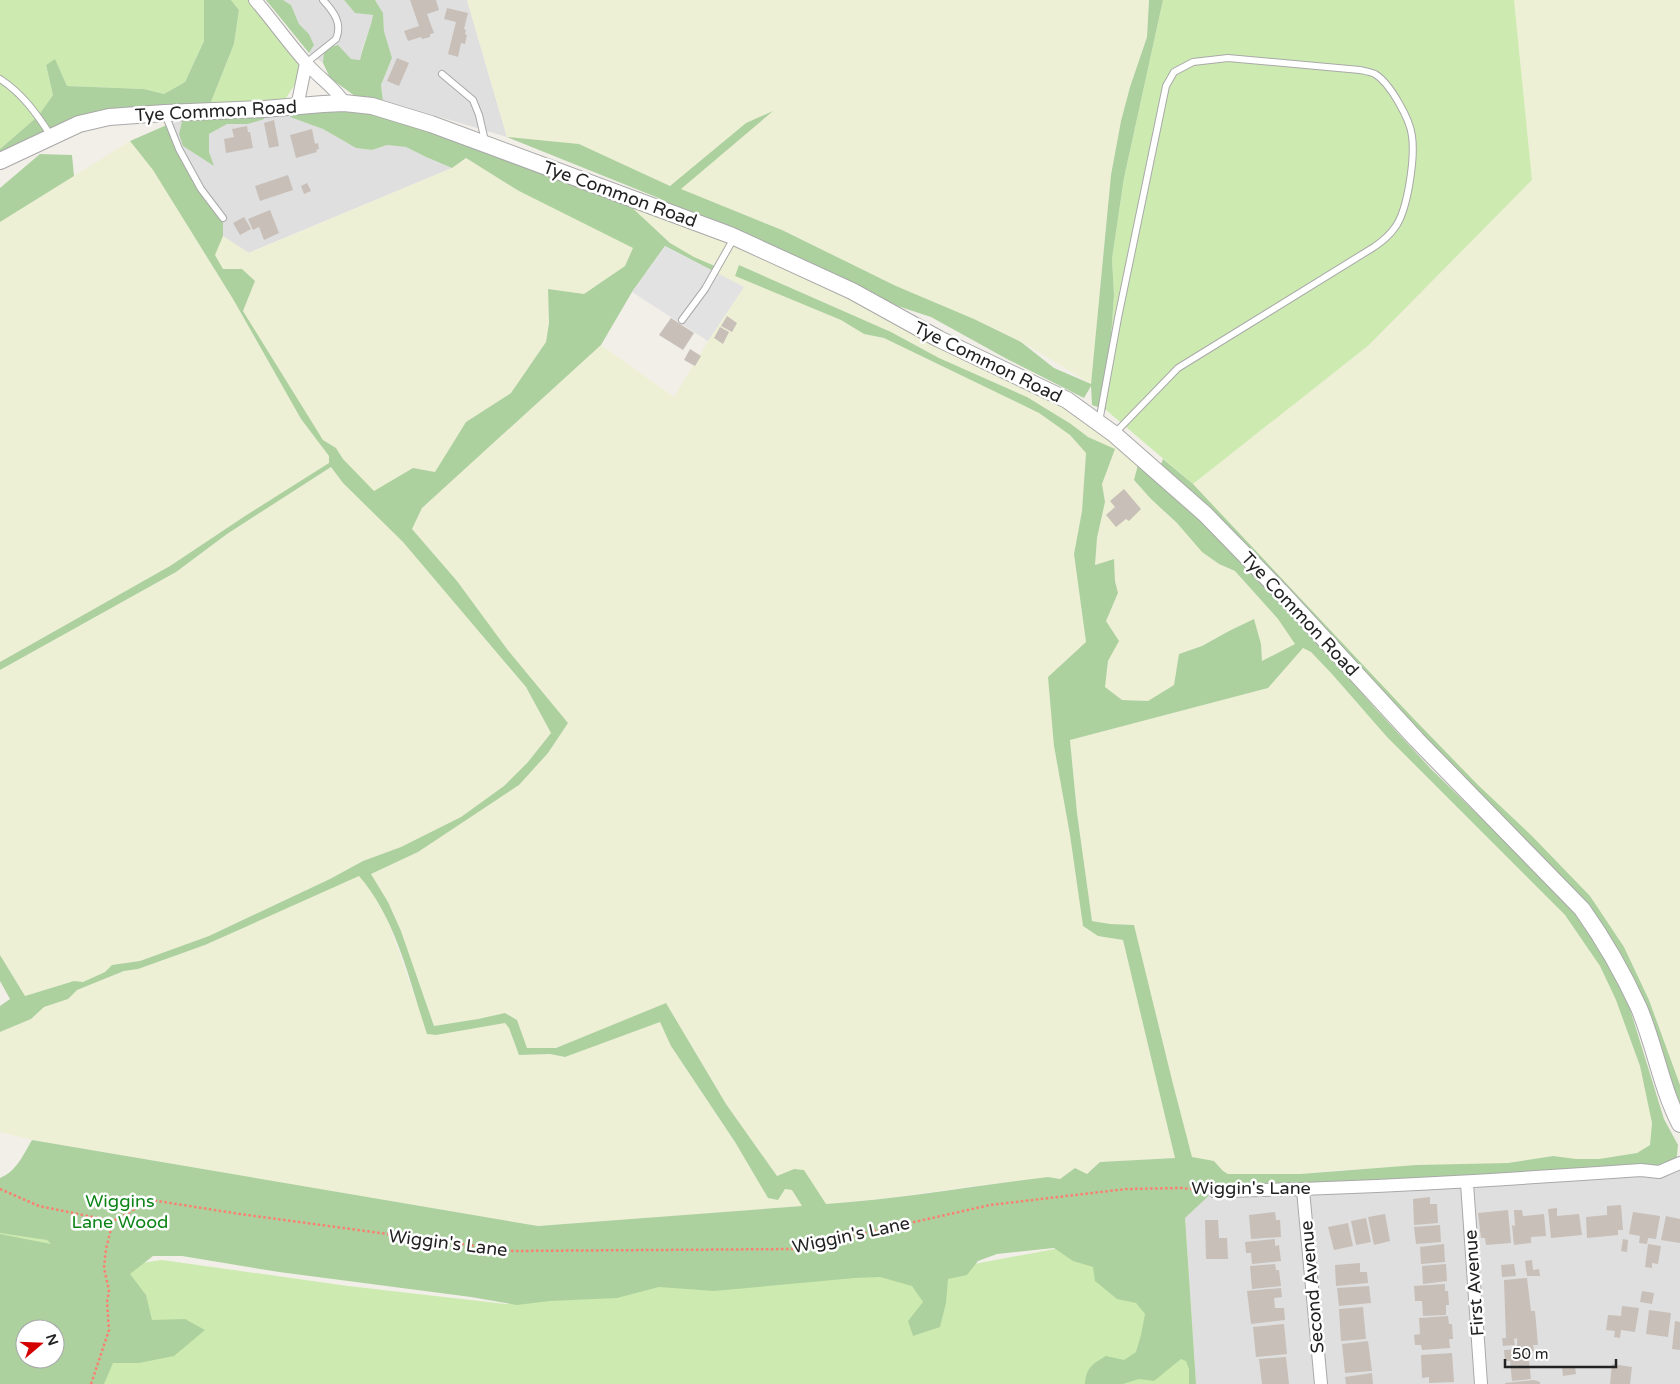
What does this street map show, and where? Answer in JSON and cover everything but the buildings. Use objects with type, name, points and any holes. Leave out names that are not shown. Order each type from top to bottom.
[{"type":"street","points":[[255,0],[306,63],[339,94],[344,104]]},
{"type":"street","points":[[297,107],[306,63]]},
{"type":"street","name":"Tye Common Road","points":[[0,161],[79,124],[108,117],[323,104],[372,106],[430,124],[734,237],[852,291],[939,339],[1067,400],[1114,434],[1205,514],[1280,590],[1417,740],[1582,909],[1604,940],[1639,1010],[1671,1106],[1680,1124]]},
{"type":"street","name":"Wiggin's Lane","points":[[1214,1191],[1303,1190],[1467,1183],[1641,1170],[1659,1172],[1680,1163]]},
{"type":"street","name":"First Avenue","points":[[1467,1183],[1481,1384]]},
{"type":"street","name":"Second Avenue","points":[[1303,1190],[1321,1384]]},
{"type":"lane","points":[[306,63],[336,39],[338,34],[339,27],[334,14],[323,0]]},
{"type":"lane","points":[[1098,423],[1166,86],[1174,72],[1193,62],[1228,58],[1360,70],[1374,74],[1387,85],[1397,101],[1412,135],[1410,178],[1404,209],[1397,225],[1387,238],[1374,247],[1178,368],[1114,434]]},
{"type":"lane","points":[[442,74],[473,100],[480,115],[486,145]]},
{"type":"lane","points":[[0,79],[20,95],[36,112],[52,137]]},
{"type":"lane","points":[[165,113],[179,148],[201,189],[223,218]]},
{"type":"lane","points":[[682,320],[705,289],[734,237]]},
{"type":"path","points":[[0,1188],[39,1206],[113,1221],[106,1249],[104,1268],[109,1290],[107,1302],[109,1330],[91,1384]]},
{"type":"path","name":"Wiggin's Lane","points":[[113,1221],[151,1200],[337,1228],[513,1251],[794,1249],[990,1205],[1126,1189],[1182,1188],[1214,1191]]},
{"type":"shaded area","points":[[283,0],[344,0],[355,13],[373,15],[360,60],[351,59],[324,49],[323,63],[309,53],[314,45],[309,34],[299,24],[291,5]]},
{"type":"shaded area","points":[[375,0],[467,0],[507,137],[383,100],[381,85],[392,58],[384,31],[383,13]]},
{"type":"shaded area","points":[[297,107],[291,117],[323,129],[356,148],[372,150],[387,145],[406,147],[452,168],[248,253],[223,236],[223,218],[201,189],[169,124],[182,121],[179,134],[213,165],[209,152],[209,134],[227,124],[248,124],[264,109]]},
{"type":"shaded area","points":[[665,246],[744,287],[708,341],[632,292]]},
{"type":"shaded area","points":[[1680,1163],[1680,1384],[1196,1384],[1185,1218],[1214,1191]]},
{"type":"green space","points":[[0,0],[204,0],[204,41],[185,82],[164,94],[144,89],[67,86],[55,60],[46,65],[53,95],[38,116],[0,149]]},
{"type":"green space","points":[[204,0],[231,0],[239,10],[234,44],[209,107],[264,109],[264,119],[248,124],[227,124],[209,134],[209,152],[214,166],[183,146],[179,134],[182,121],[217,112],[109,117],[0,161],[0,149],[38,116],[53,95],[46,65],[55,59],[67,86],[144,89],[164,94],[185,82],[204,41]]},
{"type":"green space","points":[[231,0],[257,0],[297,54],[300,77],[284,101],[209,107],[234,44],[239,10]]},
{"type":"green space","points":[[266,0],[283,0],[291,5],[299,24],[309,34],[314,45],[309,53]]},
{"type":"green space","points":[[344,0],[375,0],[383,13],[384,31],[392,58],[381,85],[383,100],[355,96],[330,78],[323,63],[324,49],[338,45],[351,59],[360,60],[373,15],[355,13]]},
{"type":"green space","points":[[467,0],[1149,0],[1147,37],[1121,121],[1111,175],[1091,384],[1022,342],[974,319],[896,286],[782,230],[680,189],[771,112],[746,123],[670,186],[579,144],[507,137]]},
{"type":"green space","points":[[1149,0],[1163,0],[1124,178],[1112,259],[1114,295],[1106,410],[1092,405],[1091,386],[1084,398],[1007,359],[931,317],[852,291],[730,235],[656,197],[507,137],[579,144],[670,186],[746,123],[773,111],[681,189],[782,230],[896,286],[974,319],[1021,342],[1054,368],[1091,384],[1111,175],[1121,121],[1147,37]]},
{"type":"green space","points":[[1163,0],[1514,0],[1532,180],[1369,345],[1193,484],[1106,410],[1114,295],[1112,259],[1124,178]]},
{"type":"green space","points":[[1514,0],[1680,0],[1680,1085],[1649,1000],[1624,947],[1590,896],[1412,717],[1193,484],[1369,345],[1532,180]]},
{"type":"green space","name":"Wiggins Lane Wood","points":[[372,106],[626,202],[670,243],[694,257],[717,267],[713,271],[665,246],[632,292],[601,345],[422,508],[412,529],[457,581],[507,649],[568,723],[548,753],[519,785],[418,852],[371,874],[388,902],[401,931],[434,1026],[505,1013],[517,1020],[527,1048],[556,1048],[666,1003],[726,1104],[777,1176],[794,1169],[804,1170],[826,1204],[909,1196],[1048,1177],[1060,1179],[1075,1168],[1087,1174],[1100,1162],[1175,1158],[1123,940],[1098,936],[1083,926],[1070,835],[1054,746],[1048,677],[1086,642],[1074,554],[1082,511],[1086,453],[1070,435],[1039,413],[884,338],[864,334],[841,320],[735,276],[739,265],[891,332],[939,358],[1027,397],[1071,424],[1088,437],[1115,449],[1102,484],[1105,502],[1097,538],[1095,565],[1114,559],[1115,581],[1118,593],[1106,621],[1119,641],[1108,661],[1105,687],[1122,700],[1148,701],[1174,685],[1179,654],[1202,646],[1254,619],[1261,644],[1262,661],[1295,644],[1278,619],[1235,571],[1219,564],[1202,552],[1177,523],[1134,480],[1140,457],[1158,472],[1163,459],[1193,484],[1412,717],[1590,896],[1624,947],[1649,1000],[1680,1085],[1680,1124],[1604,940],[1329,655],[1431,769],[1554,889],[1581,920],[1608,960],[1630,1009],[1664,1119],[1678,1145],[1676,1165],[1214,1191],[1185,1218],[1196,1384],[1189,1384],[1189,1369],[1186,1361],[1181,1359],[1154,1381],[1139,1379],[1123,1384],[1085,1384],[1088,1370],[1093,1364],[1106,1356],[1124,1360],[1136,1352],[1145,1314],[1136,1303],[1117,1299],[1095,1281],[1093,1267],[1073,1261],[1054,1248],[997,1254],[978,1261],[967,1275],[948,1279],[946,1303],[940,1327],[913,1336],[908,1321],[923,1302],[912,1286],[880,1277],[714,1291],[659,1287],[617,1298],[550,1301],[517,1305],[471,1297],[279,1272],[182,1256],[153,1256],[130,1274],[146,1295],[152,1320],[185,1319],[205,1330],[174,1356],[139,1363],[113,1363],[104,1384],[0,1384],[0,1234],[51,1244],[47,1240],[0,1233],[0,1178],[15,1167],[32,1140],[538,1226],[802,1206],[792,1190],[785,1189],[778,1200],[768,1198],[735,1142],[671,1046],[660,1022],[565,1057],[550,1054],[519,1055],[509,1028],[505,1023],[436,1035],[427,1034],[408,972],[392,931],[372,893],[359,876],[205,945],[138,969],[124,971],[77,990],[68,999],[44,1007],[31,1019],[0,1032],[0,1006],[10,999],[0,981],[0,955],[25,996],[74,981],[83,982],[105,972],[112,965],[140,961],[209,936],[330,879],[363,861],[401,847],[461,817],[504,786],[528,762],[551,733],[526,687],[403,542],[343,483],[331,467],[227,534],[176,572],[0,670],[0,662],[170,566],[329,463],[329,456],[301,419],[233,299],[153,170],[130,141],[169,124],[179,149],[223,218],[223,236],[215,255],[223,269],[242,269],[255,281],[243,311],[323,440],[336,448],[343,459],[374,491],[413,468],[435,472],[466,422],[511,393],[546,342],[549,323],[548,289],[584,294],[625,266],[633,248],[519,191],[466,158],[452,168],[406,147],[387,145],[372,150],[356,148],[323,129],[290,117],[297,107]],"holes":[[[1303,648],[1311,652],[1387,737],[1565,915],[1600,966],[1616,1000],[1640,1066],[1652,1123],[1650,1145],[1637,1153],[1599,1159],[1553,1156],[1508,1163],[1416,1165],[1300,1174],[1228,1174],[1214,1161],[1192,1157],[1134,925],[1092,921],[1077,813],[1070,740],[1268,688]]]},
{"type":"green space","points":[[130,141],[153,170],[233,299],[301,419],[329,456],[330,463],[170,566],[0,662],[0,222]]},
{"type":"green space","points":[[40,154],[72,155],[74,176],[0,222],[0,188]]},
{"type":"green space","points":[[466,158],[519,191],[633,248],[625,266],[584,294],[548,289],[549,323],[546,342],[511,393],[466,422],[435,472],[413,468],[374,492],[343,459],[336,448],[323,440],[243,311],[255,281],[242,269],[223,269],[215,255],[223,236],[249,253],[452,168]]},
{"type":"green space","points":[[626,202],[730,235],[1067,400],[1140,457],[1134,480],[1151,499],[1219,564],[1235,571],[1278,619],[1296,644],[1262,661],[1261,644],[1254,619],[1202,646],[1179,654],[1174,685],[1148,701],[1122,700],[1105,687],[1108,661],[1118,641],[1106,621],[1118,593],[1115,581],[1114,559],[1095,565],[1097,538],[1105,502],[1102,484],[1115,449],[1088,437],[1071,424],[1027,397],[939,358],[891,332],[739,265],[736,276],[841,320],[864,334],[884,338],[1039,413],[1070,435],[1086,453],[1082,511],[1074,554],[1086,642],[1058,667],[1054,746],[1070,835],[1083,926],[1098,936],[1123,940],[1175,1158],[1100,1162],[1087,1174],[1075,1168],[1060,1179],[1048,1177],[888,1198],[825,1204],[804,1170],[794,1169],[777,1176],[726,1104],[666,1003],[556,1048],[527,1048],[517,1020],[505,1013],[434,1026],[401,931],[388,902],[371,874],[418,852],[519,785],[548,753],[568,723],[507,649],[457,581],[412,529],[422,508],[601,345],[674,397],[744,287],[713,271],[716,267],[670,243]]},
{"type":"green space","points":[[331,467],[343,483],[403,542],[526,687],[551,733],[528,762],[504,786],[461,817],[401,847],[363,861],[330,879],[209,936],[140,961],[112,965],[105,972],[83,982],[74,981],[25,996],[0,955],[0,670],[176,572],[227,534]]},
{"type":"green space","points":[[1303,648],[1311,652],[1387,737],[1565,915],[1600,966],[1616,1000],[1640,1066],[1652,1123],[1650,1145],[1637,1153],[1599,1159],[1553,1156],[1508,1163],[1339,1170],[1300,1174],[1228,1175],[1214,1161],[1192,1158],[1134,925],[1092,921],[1077,813],[1070,740],[1268,688]]},
{"type":"green space","points":[[359,875],[372,891],[387,919],[428,1034],[436,1035],[505,1023],[509,1028],[519,1055],[550,1054],[565,1057],[660,1022],[671,1046],[735,1142],[768,1198],[785,1189],[792,1190],[802,1206],[538,1226],[32,1140],[0,1132],[0,1032],[31,1019],[44,1007],[68,999],[77,990],[125,971],[138,969],[205,945]]},
{"type":"green space","points":[[1185,1218],[1196,1384],[0,1384],[0,1227],[134,1264],[162,1260],[348,1286],[506,1304],[625,1287],[915,1275],[1076,1245]]}]
